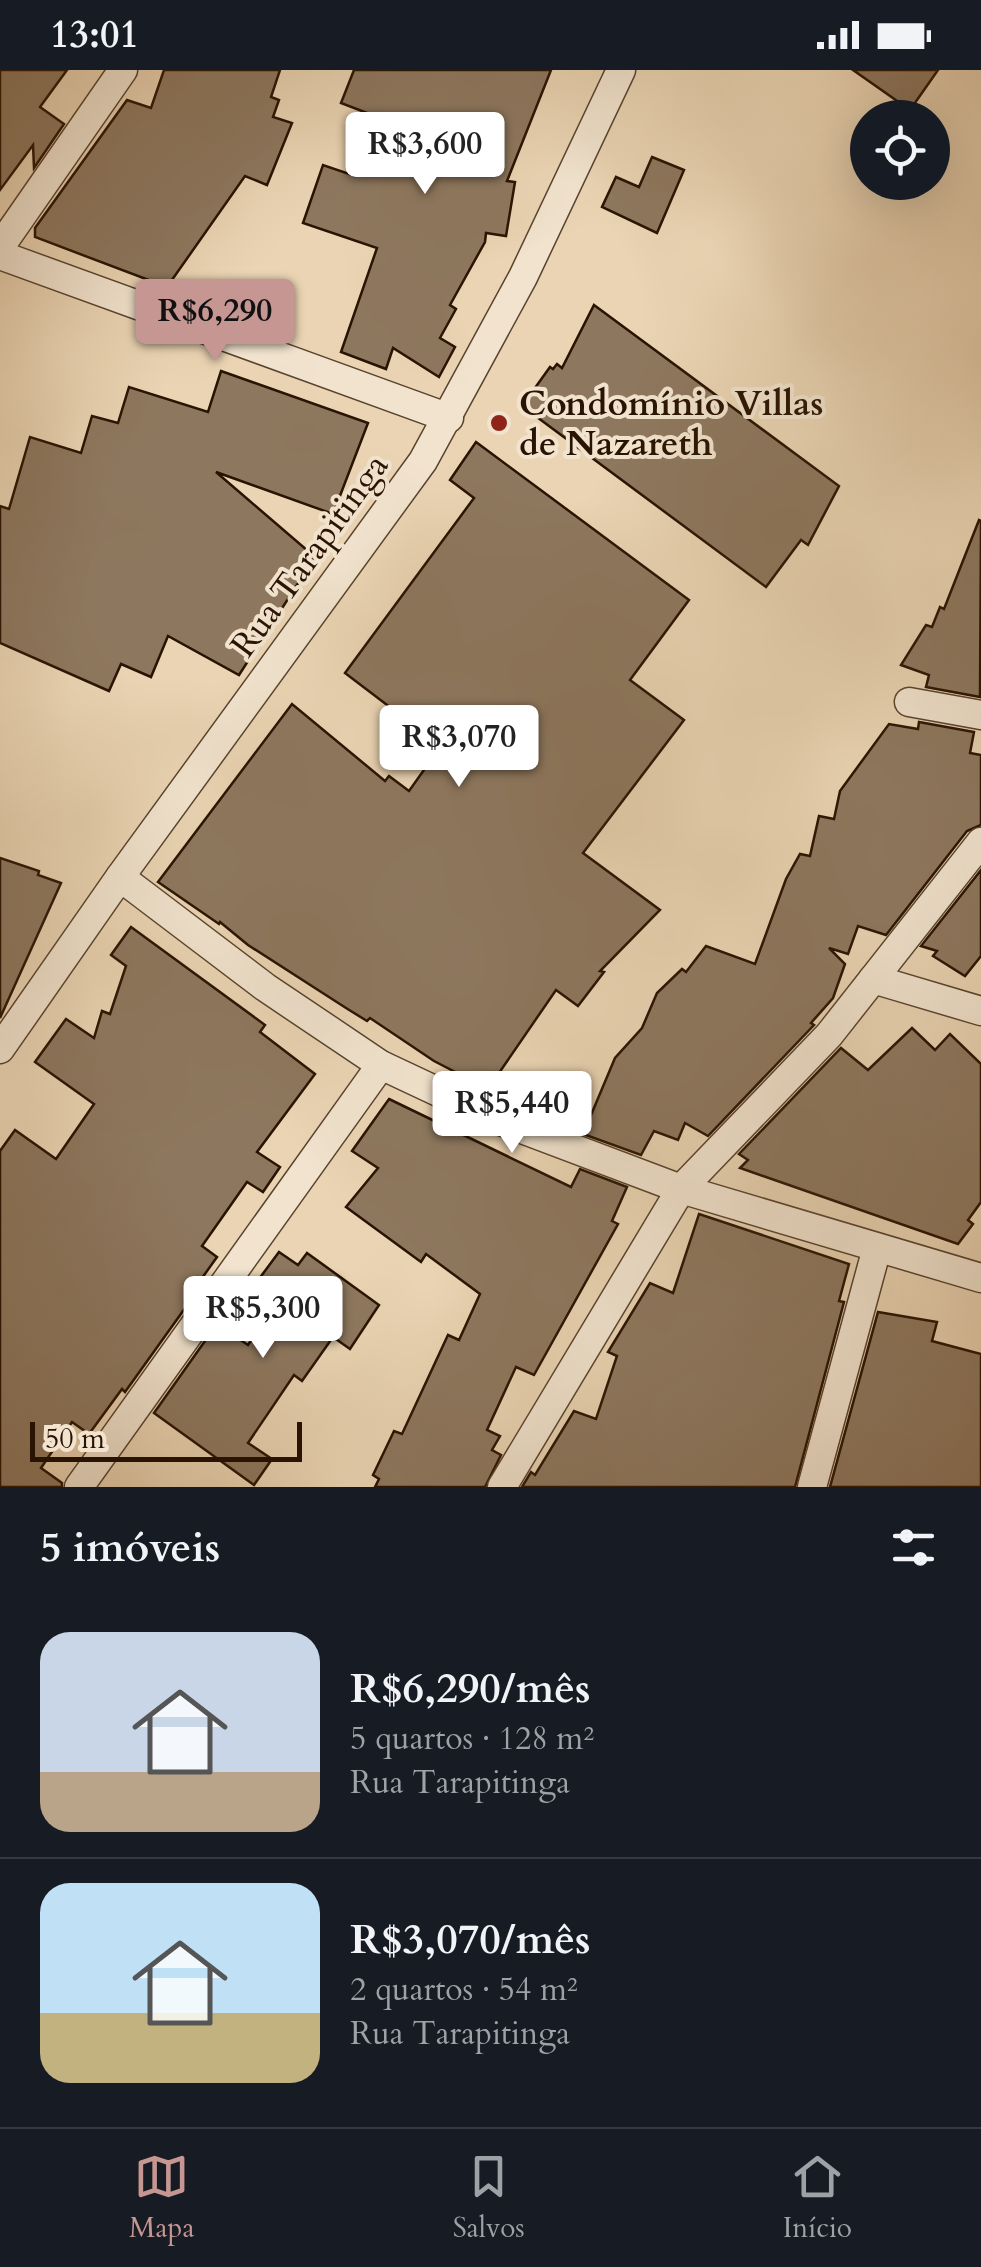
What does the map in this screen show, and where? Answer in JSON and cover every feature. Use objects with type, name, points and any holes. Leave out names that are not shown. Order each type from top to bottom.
[{"type":"street","points":[[0,247],[123,70]]},
{"type":"street","name":"Rua Tarapitinga","points":[[0,1049],[120,877],[423,461],[522,277],[622,70]]},
{"type":"street","points":[[0,255],[449,418]]},
{"type":"street","points":[[908,702],[981,715]]},
{"type":"street","points":[[502,1487],[681,1188],[829,1035],[981,842]]},
{"type":"street","points":[[120,877],[380,1066],[498,1120],[681,1188],[981,1278]]},
{"type":"street","points":[[873,979],[981,1011]]},
{"type":"street","points":[[79,1487],[380,1066]]},
{"type":"street","points":[[812,1487],[878,1248]]},
{"type":"building","points":[[0,70],[67,70],[40,107],[64,124],[34,168],[33,145],[0,190]]},
{"type":"building","points":[[164,70],[280,70],[271,97],[279,100],[273,117],[292,123],[267,185],[245,176],[167,287],[35,237],[35,228],[127,100],[151,108]]},
{"type":"building","points":[[354,70],[551,70],[507,181],[515,182],[506,236],[486,233],[485,242],[450,305],[456,309],[440,338],[455,347],[439,377],[393,348],[386,369],[341,352],[377,248],[303,223],[323,165],[355,176],[375,116],[341,103]]},
{"type":"building","points":[[853,70],[938,70],[917,100],[896,100]]},
{"type":"building","points":[[652,157],[684,170],[657,233],[602,207],[616,177],[639,187]]},
{"type":"building","points":[[594,305],[839,486],[808,545],[801,540],[766,587],[522,406],[550,367],[553,369],[557,364],[562,368]]},
{"type":"building","points":[[221,371],[368,423],[333,514],[216,472],[315,557],[239,675],[168,636],[151,677],[121,664],[109,691],[0,643],[0,506],[9,509],[30,437],[81,453],[92,416],[118,423],[129,387],[208,412]]},
{"type":"building","points":[[476,442],[689,600],[630,680],[684,720],[583,853],[660,910],[600,971],[604,972],[578,1006],[556,990],[488,1089],[434,1061],[370,1018],[367,1021],[346,1008],[158,882],[292,704],[385,781],[389,776],[409,791],[441,746],[345,673],[474,498],[450,480]]},
{"type":"building","points":[[979,520],[980,697],[926,687],[929,675],[901,665],[926,625],[932,627],[940,607],[944,609]]},
{"type":"building","points":[[919,722],[974,732],[970,753],[981,755],[981,825],[967,831],[886,935],[858,926],[848,954],[829,948],[845,964],[833,998],[811,1023],[814,1025],[708,1136],[685,1123],[678,1140],[654,1131],[641,1155],[583,1134],[615,1058],[642,1028],[657,993],[682,969],[686,972],[706,946],[755,964],[786,879],[800,854],[810,856],[819,816],[834,819],[840,791],[889,724],[918,729]]},
{"type":"building","points":[[0,858],[61,883],[0,1018]]},
{"type":"building","points":[[981,870],[981,956],[965,976],[933,956],[937,951],[921,946]]},
{"type":"building","points":[[131,927],[265,1025],[260,1032],[315,1074],[257,1152],[280,1167],[263,1192],[247,1182],[202,1246],[217,1257],[185,1302],[188,1304],[125,1392],[122,1389],[89,1434],[72,1422],[41,1468],[62,1487],[0,1487],[0,1151],[15,1130],[56,1159],[94,1104],[35,1062],[66,1019],[94,1038],[102,1011],[110,1014],[126,966],[111,955]]},
{"type":"building","points":[[912,1028],[935,1050],[950,1034],[981,1064],[981,1202],[968,1220],[973,1224],[958,1244],[740,1168],[748,1160],[739,1154],[841,1048],[868,1070]]},
{"type":"building","points":[[389,1099],[571,1187],[580,1169],[627,1187],[612,1221],[618,1224],[534,1375],[516,1367],[487,1430],[500,1436],[492,1450],[501,1455],[485,1487],[375,1487],[379,1479],[373,1475],[394,1431],[402,1434],[448,1335],[459,1340],[480,1294],[426,1254],[421,1262],[346,1207],[378,1168],[352,1151]]},
{"type":"building","points":[[699,1214],[849,1264],[839,1301],[844,1302],[795,1487],[522,1487],[531,1472],[535,1475],[574,1411],[596,1419],[617,1356],[608,1352],[650,1283],[673,1293]]},
{"type":"building","points":[[279,1252],[298,1265],[307,1253],[379,1305],[350,1349],[333,1337],[302,1381],[294,1375],[248,1443],[272,1459],[254,1485],[154,1413],[217,1324],[248,1345],[278,1299],[256,1283]]},
{"type":"building","points":[[878,1312],[937,1322],[932,1341],[981,1354],[981,1487],[830,1487]]},
{"type":"place","name":"Condomínio Villas de Nazareth","points":[[499,423]]}]
